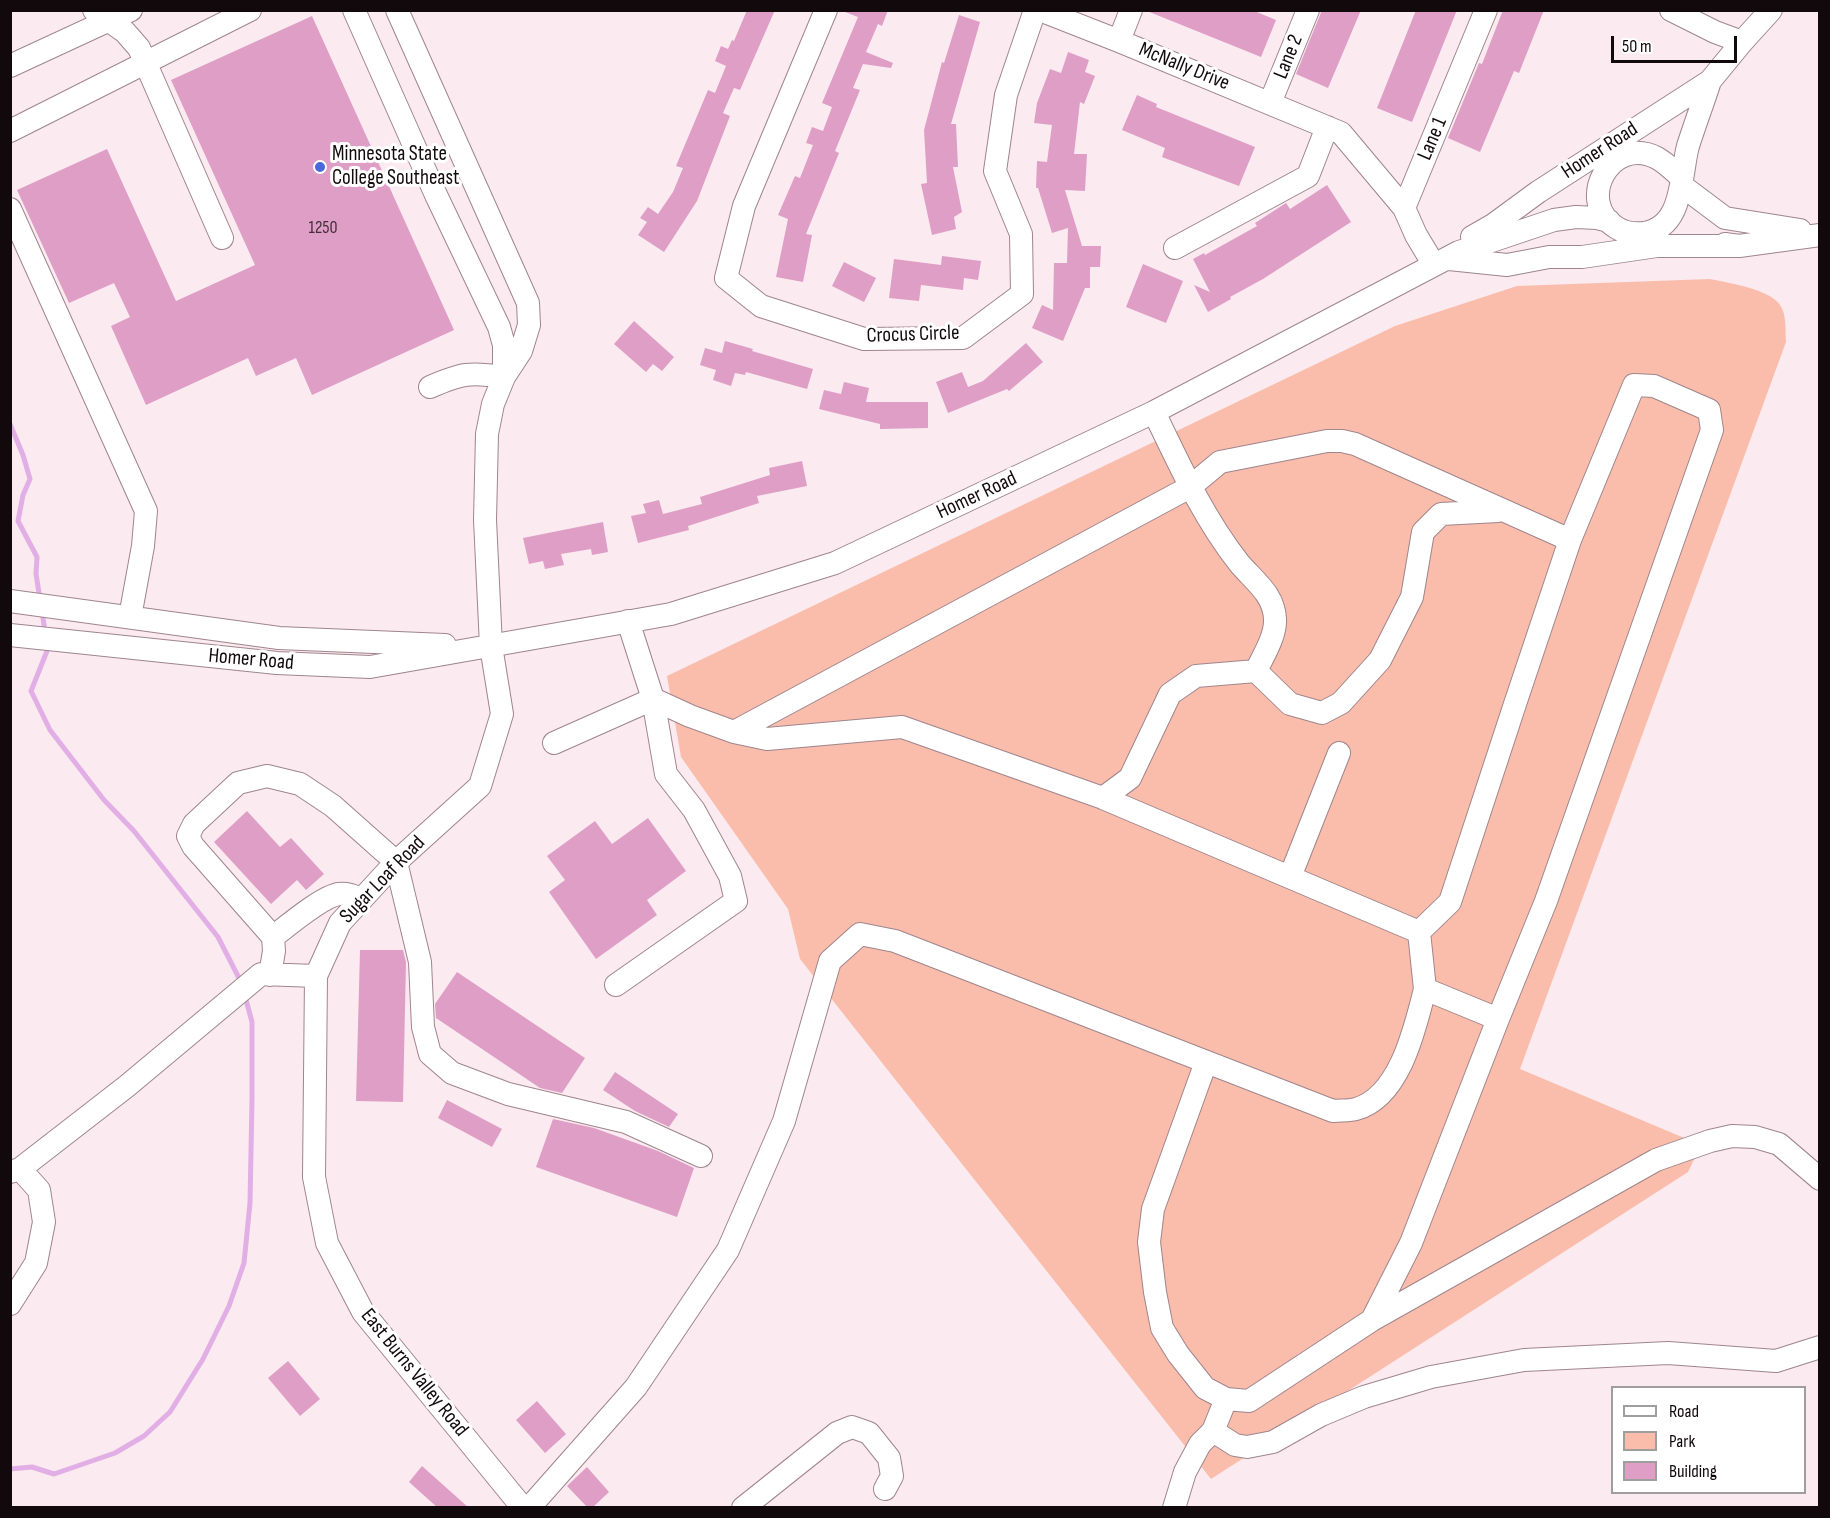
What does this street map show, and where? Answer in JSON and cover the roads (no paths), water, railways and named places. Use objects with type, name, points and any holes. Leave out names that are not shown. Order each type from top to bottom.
[{"type":"street","points":[[10,66],[102,16],[131,10]]},
{"type":"street","points":[[10,131],[250,10]]},
{"type":"street","points":[[354,10],[436,195],[499,327],[504,345],[504,377]]},
{"type":"street","points":[[397,10],[528,303],[529,325],[521,351],[504,377]]},
{"type":"street","name":"Crocus Circle","points":[[826,10],[744,206],[726,278],[761,306],[864,339],[963,338],[1022,294],[1021,234],[995,171],[1006,95],[1035,10]]},
{"type":"street","name":"McNally Drive","points":[[1040,10],[1341,133],[1404,208]]},
{"type":"street","points":[[1119,41],[1131,10]]},
{"type":"street","name":"Lane 2","points":[[1270,103],[1308,10]]},
{"type":"street","name":"Lane 1","points":[[1404,208],[1486,10]]},
{"type":"street","points":[[1671,10],[1715,32],[1742,42]]},
{"type":"street","name":"Homer Road","points":[[1439,262],[1479,232],[1603,173],[1710,81],[1771,10]]},
{"type":"street","points":[[102,16],[125,32],[139,48],[222,238]]},
{"type":"street","name":"Homer Road","points":[[1603,173],[1598,198],[1601,210],[1609,221],[1617,228],[1628,232],[1649,232],[1661,226],[1671,217],[1676,206],[1688,146],[1710,81]]},
{"type":"street","name":"Homer Road","points":[[1493,225],[1538,192],[1710,81]]},
{"type":"street","points":[[1176,248],[1308,176],[1327,127]]},
{"type":"street","name":"Homer Road","points":[[1622,157],[1634,153],[1657,158],[1681,182],[1725,218],[1820,234]]},
{"type":"street","points":[[10,208],[152,508],[130,617]]},
{"type":"street","points":[[1404,208],[1416,235],[1439,262],[1508,265],[1657,246],[1739,246],[1820,234]]},
{"type":"street","name":"Homer Road","points":[[10,635],[277,663],[370,667],[670,614],[835,563],[1154,412],[1439,262],[1554,220],[1576,217],[1609,221]]},
{"type":"street","points":[[1649,232],[1739,246]]},
{"type":"street","points":[[430,387],[453,377],[474,373],[504,377]]},
{"type":"street","name":"Sugar Loaf Road","points":[[315,976],[340,923],[396,862],[480,786],[502,714],[491,646],[485,520],[487,434],[493,404],[504,377]]},
{"type":"street","points":[[1372,1320],[1411,1243],[1546,901],[1712,430],[1709,410],[1654,386],[1634,385],[1570,540],[1450,902],[1419,932]]},
{"type":"street","points":[[1154,412],[1190,487],[1214,527],[1240,564],[1270,598],[1275,621],[1271,637],[1256,671]]},
{"type":"street","points":[[734,732],[1190,487],[1220,462],[1327,441],[1342,441],[1355,444],[1570,540]]},
{"type":"street","points":[[1103,798],[1130,778],[1170,694],[1196,676],[1256,671],[1290,704],[1322,713],[1341,703],[1380,660],[1412,597],[1424,532],[1441,514],[1505,511]]},
{"type":"street","name":"Homer Road","points":[[10,601],[279,638],[491,646]]},
{"type":"street","points":[[616,985],[736,901],[730,876],[694,810],[666,774],[653,699],[628,621]]},
{"type":"street","points":[[554,743],[653,699],[734,732],[767,739],[903,727],[1103,798],[1419,932]]},
{"type":"street","points":[[1290,878],[1339,753]]},
{"type":"street","points":[[10,1304],[36,1263],[44,1222],[39,1190],[15,1170],[127,1086],[209,1016],[266,974],[274,951],[273,937],[193,846],[188,836],[194,824],[238,783],[267,776],[300,784],[333,806],[396,862],[420,962],[423,1027],[430,1054],[452,1073],[508,1094],[626,1122],[701,1156]]},
{"type":"street","points":[[273,937],[336,894],[348,894],[362,898]]},
{"type":"street","points":[[529,1508],[636,1387],[728,1250],[784,1121],[830,961],[860,934],[895,941],[1333,1110],[1356,1109],[1381,1095],[1397,1074],[1425,989],[1419,932]]},
{"type":"street","points":[[266,974],[315,976]]},
{"type":"street","name":"East Burns Valley Road","points":[[315,976],[314,1177],[327,1243],[363,1312],[523,1508]]},
{"type":"street","points":[[1425,989],[1498,1019]]},
{"type":"street","points":[[1206,1062],[1153,1209],[1149,1242],[1162,1328],[1178,1354],[1205,1388],[1226,1399],[1249,1401],[1372,1320],[1656,1160],[1710,1141],[1732,1136],[1755,1137],[1779,1144],[1820,1179]]},
{"type":"street","points":[[1213,1431],[1235,1445],[1247,1447],[1273,1442],[1321,1415],[1364,1397],[1431,1377],[1524,1360],[1668,1353],[1776,1361],[1820,1347]]},
{"type":"street","points":[[1174,1508],[1185,1472],[1200,1444],[1213,1431],[1226,1399]]},
{"type":"street","points":[[743,1508],[837,1433],[852,1428],[869,1433],[889,1458],[892,1476],[885,1489]]},
{"type":"waterway","points":[[10,424],[30,479],[23,495],[18,521],[37,557],[36,574],[40,599]]},
{"type":"waterway","points":[[42,611],[45,632]]},
{"type":"waterway","points":[[46,644],[47,651],[31,691],[50,730],[104,800],[134,831],[218,937],[242,984]]},
{"type":"waterway","points":[[10,1469],[32,1467],[54,1474],[115,1453],[144,1436],[170,1412],[203,1359],[229,1306],[244,1263],[250,1203],[252,1099],[252,1022],[245,996]]},
{"type":"place","name":"Minnesota State College Southeast","points":[[320,167]]}]
